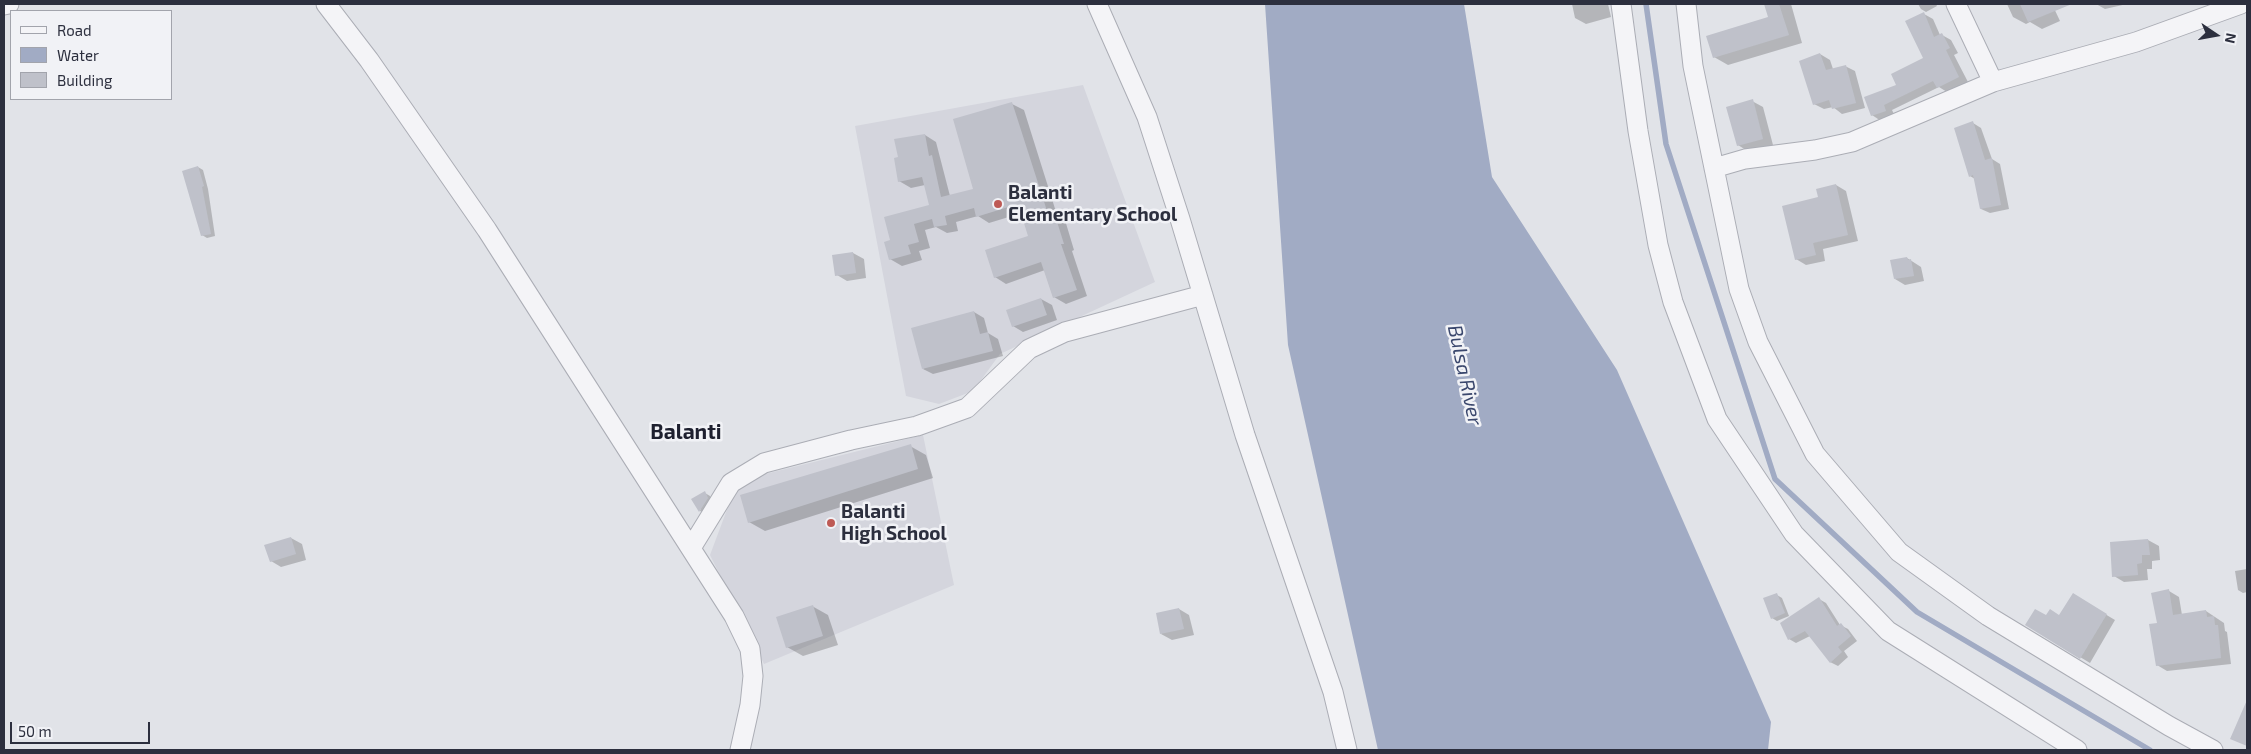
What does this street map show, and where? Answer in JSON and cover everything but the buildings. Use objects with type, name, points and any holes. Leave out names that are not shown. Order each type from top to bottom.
[{"type":"street","points":[[4,5],[9,4]]},
{"type":"street","points":[[326,4],[369,60],[487,230],[734,616],[750,649],[753,676],[750,705],[740,750]]},
{"type":"street","points":[[1097,4],[1147,117],[1245,435],[1333,692],[1347,750]]},
{"type":"street","points":[[1621,4],[1637,122],[1658,245],[1673,302],[1717,419],[1794,534],[1888,631],[2077,750]]},
{"type":"street","points":[[1686,4],[1693,66],[1726,234],[1742,297],[1758,342],[1815,454],[1899,552],[1988,616],[2169,726],[2213,750]]},
{"type":"street","points":[[1956,4],[1993,82]]},
{"type":"street","points":[[1714,168],[1745,159],[1815,150],[1852,142],[1993,82],[2136,42],[2241,4]]},
{"type":"street","points":[[691,548],[730,483],[764,463],[851,440],[917,426],[967,408],[1029,349],[1065,332],[1203,295]]},
{"type":"shaded area","name":"Balanti Elementary School","points":[[1083,85],[1155,282],[1000,354],[973,391],[939,404],[906,396],[855,126]]},
{"type":"shaded area","name":"Balanti High School","points":[[923,435],[954,585],[764,664],[710,555],[734,491],[761,475]]},
{"type":"water","name":"Bulsa River","points":[[1265,4],[1464,4],[1492,177],[1617,370],[1771,722],[1768,750],[1378,750],[1288,345]]},
{"type":"waterway","points":[[1646,4],[1666,144],[1775,479],[1917,612],[2150,750]]},
{"type":"place","name":"Balanti Elementary School","points":[[998,204]]},
{"type":"place","name":"Balanti High School","points":[[831,523]]},
{"type":"district","name":"Balanti","points":[[686,432]]}]
